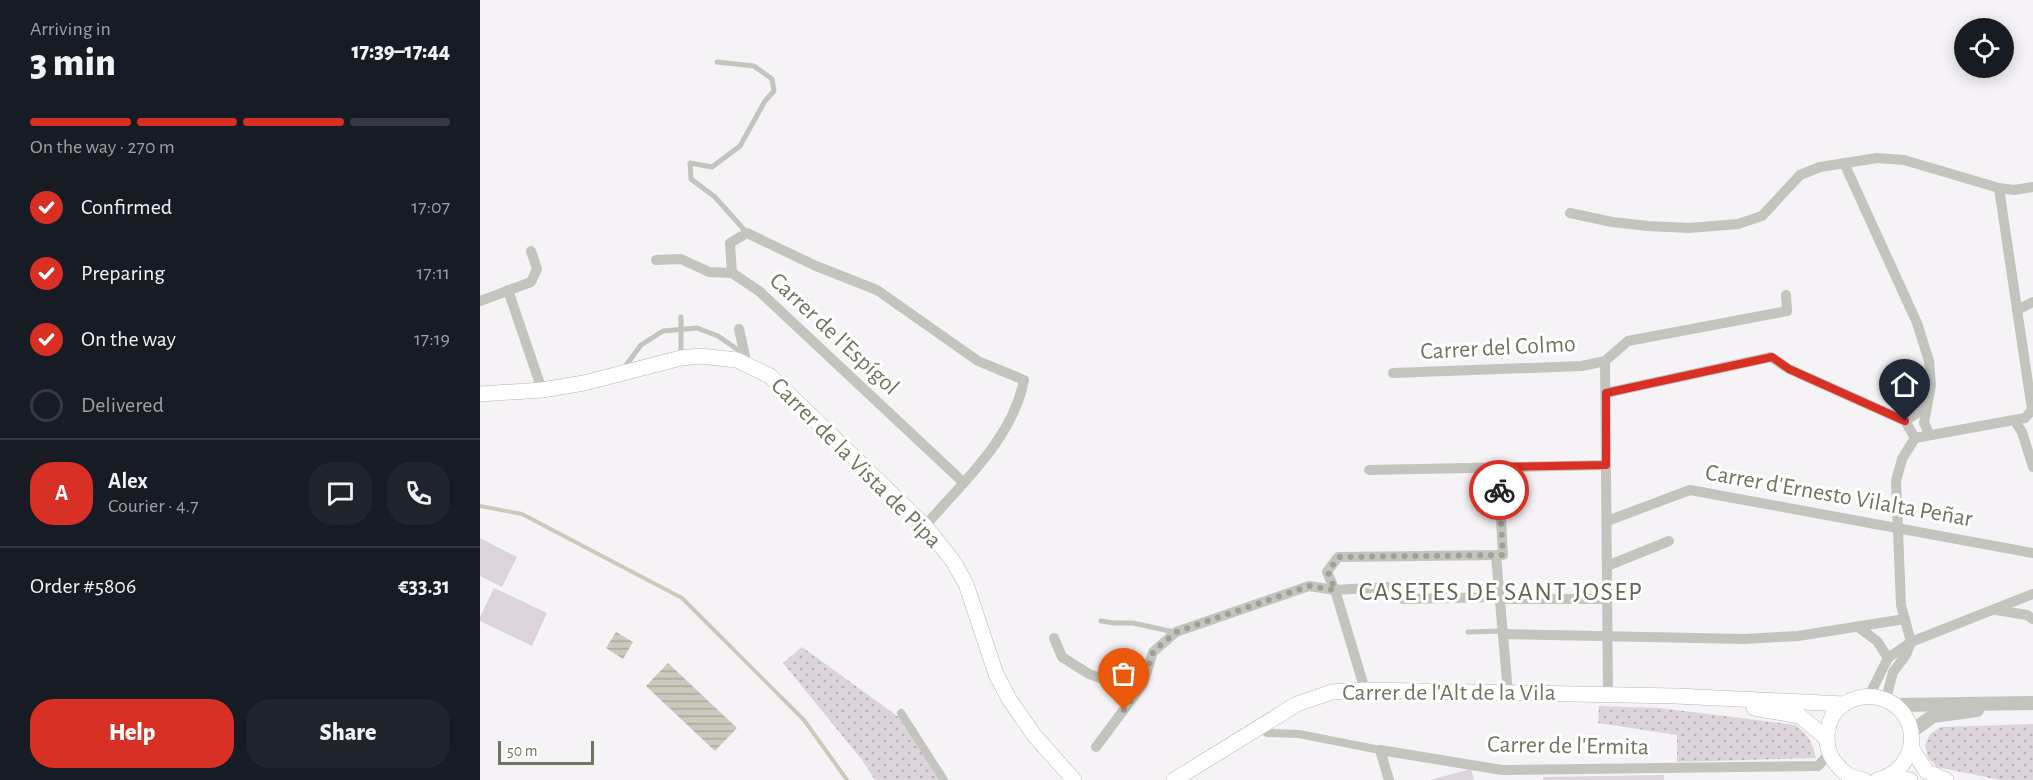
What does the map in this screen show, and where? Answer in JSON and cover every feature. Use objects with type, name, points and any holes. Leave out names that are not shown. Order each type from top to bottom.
[{"type":"main road","name":"Carrer de la Vista de Pipa","points":[[483,393],[542,390],[584,383],[681,358],[719,357],[750,361],[770,376],[925,526],[953,561],[966,584],[996,674],[1009,699],[1034,735],[1074,780]]},
{"type":"main road","name":"Carrer de l'Alt de la Vila","points":[[1174,780],[1297,704],[1332,692],[1365,690],[1676,696],[1844,704]]},
{"type":"main road","name":"Carrer de l'Alt de la Vila","points":[[1676,696],[1800,716],[1826,738]]},
{"type":"main road","points":[[1863,780],[1842,776],[1829,754],[1826,738],[1832,718],[1844,704],[1869,696],[1891,702],[1906,717],[1912,731],[1911,747],[1904,764],[1882,779]]},
{"type":"main road","points":[[1911,747],[1926,771],[1946,780]]},
{"type":"main road","points":[[1882,779],[1910,780]]},
{"type":"street","points":[[1570,213],[1612,222],[1648,226],[1689,228],[1738,224],[1762,216],[1800,175],[1820,167],[1876,158],[1904,160],[1999,188],[2014,190],[2033,187]]},
{"type":"street","points":[[1844,163],[1917,323],[1929,361],[1931,385],[1924,423],[1930,435]]},
{"type":"street","points":[[1999,188],[2032,402],[2025,418],[1915,438],[1902,459],[1896,481],[1901,605],[1911,642],[1906,655],[1893,672],[1891,702],[2028,704]]},
{"type":"street","points":[[732,273],[730,243],[747,233],[816,266],[877,290],[978,361],[1024,380],[1021,398],[994,447],[925,526]]},
{"type":"street","points":[[480,301],[531,282],[537,269],[531,251]]},
{"type":"street","name":"Carrer de l'Espígol","points":[[656,260],[681,259],[709,272],[732,273],[759,291],[963,482]]},
{"type":"street","points":[[508,291],[542,390]]},
{"type":"street","points":[[1608,695],[1605,361],[1628,341],[1787,311],[1786,295]]},
{"type":"street","points":[[2017,310],[2033,302]]},
{"type":"street","points":[[739,330],[750,361]]},
{"type":"street","points":[[1606,393],[1772,357],[1789,369],[1905,421],[1915,438]]},
{"type":"street","name":"Carrer del Colmo","points":[[1393,373],[1582,366],[1605,361]]},
{"type":"street","points":[[1905,421],[1926,407]]},
{"type":"street","points":[[2014,420],[2022,432],[2033,467]]},
{"type":"street","points":[[1369,470],[1606,465]]},
{"type":"street","points":[[1498,467],[1500,598],[1508,693]]},
{"type":"street","name":"Carrer d'Ernesto Vilalta Peñar","points":[[1607,521],[1690,490],[2033,553]]},
{"type":"street","points":[[1607,566],[1670,542]]},
{"type":"street","points":[[1365,690],[1328,572],[1338,557],[1499,555]]},
{"type":"street","points":[[1096,747],[1143,684],[1153,652],[1176,632],[1309,586],[1335,590],[1387,587]]},
{"type":"street","points":[[1869,696],[1888,658],[1911,642],[2033,594]]},
{"type":"street","points":[[1403,599],[1607,599]]},
{"type":"street","points":[[1993,610],[2027,615],[2033,619]]},
{"type":"street","points":[[1503,632],[1744,639],[1798,636],[1905,619]]},
{"type":"street","points":[[1858,627],[1877,641],[1888,658]]},
{"type":"street","points":[[1054,638],[1062,657],[1089,674],[1137,691]]},
{"type":"street","points":[[1912,731],[1933,716],[2028,704]]},
{"type":"street","points":[[901,713],[944,780]]},
{"type":"street","name":"Carrer de l'Ermita","points":[[1267,733],[1299,734],[1502,770],[1818,766],[1829,754]]},
{"type":"street","points":[[1380,750],[1389,780]]},
{"type":"lane","points":[[717,62],[754,66],[772,79],[774,91],[765,101],[740,146],[712,166],[690,163],[692,179],[715,197],[747,233]]},
{"type":"lane","points":[[681,317],[681,358]]},
{"type":"lane","name":"Carrer de la Vista de Pipa","points":[[620,373],[641,345],[663,331],[681,329],[697,328],[718,336],[750,361]]},
{"type":"lane","points":[[1101,621],[1132,623],[1176,632]]},
{"type":"lane","points":[[1468,632],[1503,632]]},
{"type":"shaded area","points":[[480,538],[517,557],[502,587],[480,576]]},
{"type":"shaded area","points":[[494,588],[547,613],[532,646],[480,621]]},
{"type":"shaded area","points":[[616,632],[633,642],[623,659],[606,648]]},
{"type":"shaded area","points":[[802,647],[900,718],[944,780],[875,780],[862,760],[783,663]]},
{"type":"shaded area","points":[[668,663],[737,728],[715,751],[646,686]]},
{"type":"shaded area","points":[[1599,706],[1660,708],[1795,725],[1809,739],[1816,758],[1677,762],[1677,735],[1598,723]]},
{"type":"shaded area","points":[[2033,724],[2033,780],[2000,780],[1937,767],[1928,758],[1925,745],[1930,734],[1941,727]]},
{"type":"shaded area","points":[[1471,769],[1474,780],[1430,780]]},
{"type":"shaded area","points":[[1664,775],[1664,780],[1543,780],[1543,777]]},
{"type":"waterway","points":[[480,506],[522,514],[682,598],[804,720],[847,780]]},
{"type":"way so far","points":[[1124,710],[1143,684],[1153,652],[1176,632],[1309,586],[1335,590],[1328,572],[1338,557],[1503,555],[1499,490]]},
{"type":"district","name":"CASETES DE SANT JOSEP","points":[[1501,592]]},
{"type":"route","points":[[1499,490],[1498,467],[1606,465],[1606,393],[1772,357],[1789,369],[1905,421]]}]
